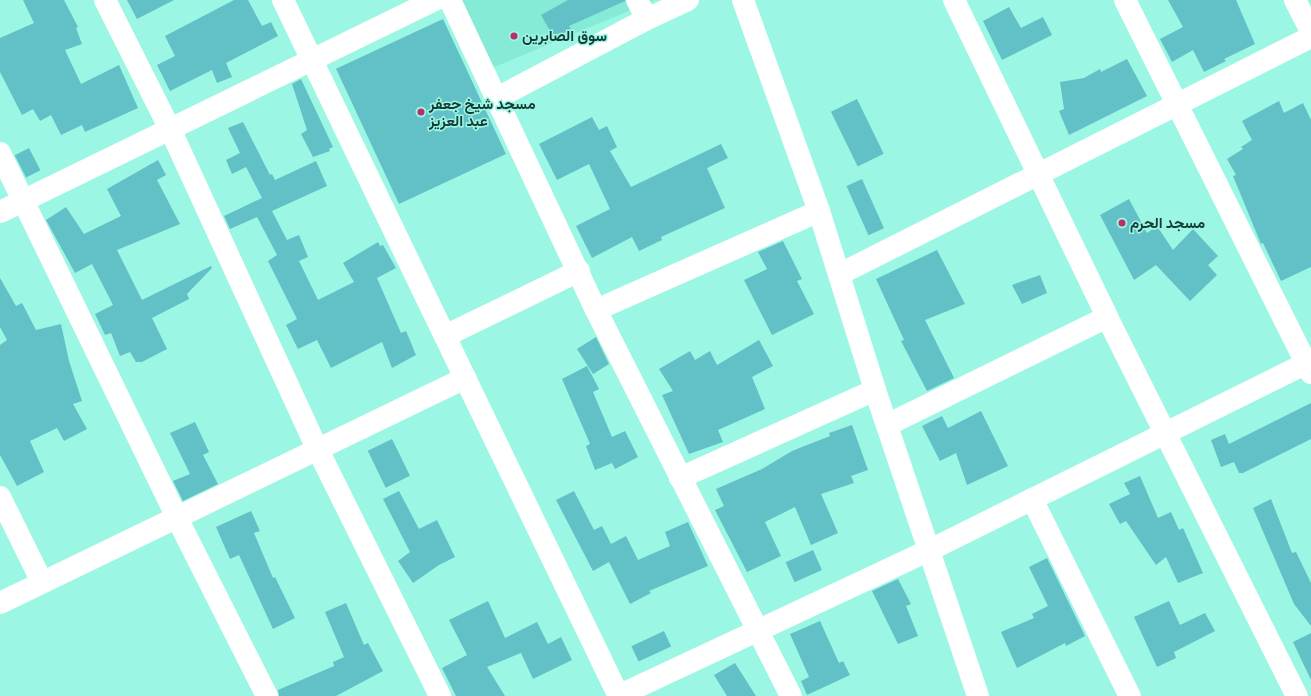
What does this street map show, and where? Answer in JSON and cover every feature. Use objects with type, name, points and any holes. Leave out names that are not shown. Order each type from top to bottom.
[{"type":"street","points":[[105,0],[171,131],[317,448],[440,696]]},
{"type":"street","points":[[283,0],[464,378],[619,696],[930,550],[1164,432],[1309,366],[1125,0]]},
{"type":"street","points":[[0,212],[171,131],[435,0]]},
{"type":"street","points":[[450,0],[579,271],[596,310],[791,696]]},
{"type":"street","points":[[637,0],[647,19]]},
{"type":"street","points":[[497,98],[647,19],[688,0]]},
{"type":"street","points":[[743,0],[819,211],[840,274],[875,390],[978,696]]},
{"type":"street","points":[[954,0],[1037,176],[1297,696]]},
{"type":"street","points":[[1295,0],[1311,32]]},
{"type":"street","points":[[840,274],[1037,176],[1176,103],[1311,37]]},
{"type":"street","points":[[0,153],[176,516],[267,696]]},
{"type":"street","points":[[596,310],[819,211]]},
{"type":"street","points":[[445,336],[579,271]]},
{"type":"street","points":[[887,425],[1107,317]]},
{"type":"street","points":[[0,603],[176,516],[464,378]]},
{"type":"street","points":[[680,478],[875,390]]},
{"type":"street","points":[[0,496],[42,582]]},
{"type":"street","points":[[1032,499],[1130,696]]},
{"type":"shaded area","name":"سوق الصابرين","points":[[441,0],[655,0],[480,73]]},
{"type":"building","points":[[23,0],[64,0],[78,27],[76,28],[82,44],[65,50],[81,84],[119,65],[138,108],[85,132],[82,125],[61,135],[51,115],[40,121],[33,109],[22,115],[0,72],[0,38],[34,23]]},
{"type":"building","points":[[127,0],[174,0],[137,19]]},
{"type":"building","points":[[234,0],[248,0],[262,26],[271,22],[278,36],[226,63],[232,77],[217,83],[212,70],[170,91],[157,65],[175,56],[165,36]]},
{"type":"building","points":[[568,0],[625,1],[569,26],[571,29],[554,38],[541,15]]},
{"type":"building","points":[[1168,0],[1236,0],[1255,44],[1224,59],[1226,61],[1204,72],[1193,50],[1172,62],[1160,39],[1183,27]]},
{"type":"building","points":[[1009,7],[1021,28],[1043,17],[1052,35],[1002,60],[983,21]]},
{"type":"building","name":"مسجد شيخ جعفر عبد العزيز","points":[[443,19],[506,154],[399,204],[336,69]]},
{"type":"building","points":[[1127,59],[1147,96],[1069,135],[1059,111],[1064,109],[1060,82],[1084,78],[1100,69],[1101,72]]},
{"type":"building","points":[[301,79],[333,147],[329,149],[330,151],[313,157],[301,134],[307,130],[292,84]]},
{"type":"building","points":[[857,99],[884,154],[858,167],[831,112]]},
{"type":"building","points":[[1279,101],[1284,113],[1303,103],[1311,120],[1311,267],[1281,281],[1263,243],[1261,244],[1233,176],[1236,175],[1227,159],[1243,149],[1241,147],[1252,140],[1242,121]]},
{"type":"building","points":[[592,117],[599,130],[607,126],[617,147],[610,151],[631,187],[721,144],[728,158],[707,168],[725,208],[661,237],[662,240],[639,251],[632,237],[592,258],[576,226],[610,209],[589,164],[557,180],[539,144]]},
{"type":"building","points":[[243,122],[270,175],[272,174],[275,180],[316,161],[327,186],[272,211],[287,240],[299,235],[308,257],[299,261],[318,300],[354,282],[343,263],[378,242],[380,246],[383,245],[396,268],[377,278],[401,333],[406,331],[416,355],[392,368],[382,342],[331,368],[317,340],[298,349],[286,325],[297,319],[268,261],[277,255],[257,217],[230,229],[224,216],[262,198],[246,167],[232,174],[226,160],[240,153],[228,128]]},
{"type":"building","points":[[29,148],[40,170],[26,178],[15,155]]},
{"type":"building","points":[[158,160],[166,175],[157,180],[180,224],[117,250],[142,300],[211,266],[212,268],[187,294],[189,299],[152,318],[167,349],[142,362],[136,362],[130,352],[120,356],[111,333],[105,335],[95,314],[113,305],[92,264],[75,273],[46,220],[66,207],[84,234],[121,216],[107,189]]},
{"type":"building","points":[[862,179],[884,228],[868,235],[846,186]]},
{"type":"building","points":[[1129,199],[1147,233],[1157,226],[1173,250],[1193,229],[1218,256],[1208,265],[1217,275],[1190,301],[1156,265],[1134,280],[1100,215]]},
{"type":"building","points":[[783,241],[802,279],[797,281],[814,314],[772,335],[744,280],[767,269],[758,252]]},
{"type":"building","points":[[937,250],[965,304],[925,320],[954,378],[927,391],[901,341],[904,340],[876,279]]},
{"type":"building","points":[[1040,275],[1047,293],[1022,304],[1012,285]]},
{"type":"building","points":[[0,278],[16,306],[22,303],[36,330],[61,324],[69,361],[82,401],[73,404],[87,429],[64,441],[57,428],[30,441],[44,472],[17,486],[0,455],[0,345],[7,340],[0,327]]},
{"type":"building","points":[[596,337],[609,364],[593,374],[577,349]]},
{"type":"building","points":[[759,340],[773,366],[752,377],[765,409],[718,430],[723,442],[689,454],[662,395],[673,391],[659,369],[690,351],[695,360],[710,351],[717,365]]},
{"type":"building","points":[[587,366],[599,389],[593,392],[612,437],[625,431],[638,457],[615,469],[612,463],[595,470],[586,446],[590,444],[562,379]]},
{"type":"building","points":[[1311,403],[1311,439],[1243,473],[1239,473],[1234,462],[1221,467],[1211,440],[1225,434],[1229,444]]},
{"type":"building","points":[[981,411],[1008,466],[967,485],[956,453],[940,461],[922,426],[942,416],[948,428]]},
{"type":"building","points":[[195,422],[209,452],[203,455],[218,484],[183,501],[173,481],[190,474],[170,433]]},
{"type":"building","points":[[852,425],[868,470],[851,476],[854,483],[821,494],[838,533],[811,545],[795,507],[765,522],[781,556],[747,572],[715,510],[724,506],[716,489],[762,469],[792,451],[830,436],[829,433]]},
{"type":"building","points":[[392,439],[410,476],[386,488],[368,451]]},
{"type":"building","points":[[1140,476],[1158,518],[1171,512],[1179,530],[1183,528],[1203,573],[1178,583],[1166,557],[1156,565],[1126,521],[1120,524],[1109,504],[1130,494],[1124,483]]},
{"type":"building","points":[[399,491],[419,529],[437,520],[455,557],[439,565],[413,583],[398,561],[410,552],[383,499]]},
{"type":"building","points":[[574,491],[594,530],[602,526],[611,544],[626,536],[638,560],[670,546],[665,532],[688,522],[708,566],[649,591],[651,593],[630,604],[609,562],[593,571],[556,500]]},
{"type":"building","points":[[1271,499],[1292,553],[1296,552],[1311,583],[1311,626],[1294,604],[1253,508]]},
{"type":"building","points":[[251,511],[260,531],[254,533],[273,578],[275,577],[295,618],[273,629],[239,555],[230,559],[216,527]]},
{"type":"building","points":[[813,550],[822,570],[795,582],[786,562]]},
{"type":"building","points":[[1047,558],[1085,636],[1066,646],[1065,643],[1017,668],[1001,632],[1034,618],[1032,614],[1048,606],[1029,567]]},
{"type":"building","points":[[898,579],[911,604],[906,606],[918,636],[898,644],[872,591]]},
{"type":"building","points":[[488,601],[505,638],[537,622],[548,644],[561,637],[572,660],[533,679],[521,653],[487,667],[505,696],[456,696],[442,668],[467,655],[449,620]]},
{"type":"building","points":[[1169,601],[1180,625],[1205,613],[1215,631],[1174,652],[1176,658],[1157,667],[1134,617]]},
{"type":"building","points":[[346,603],[364,645],[368,643],[383,671],[336,696],[279,696],[278,690],[334,666],[333,662],[344,657],[325,612]]},
{"type":"building","points":[[820,621],[839,663],[843,661],[850,675],[807,695],[801,681],[809,677],[790,634]]},
{"type":"building","points":[[664,631],[671,646],[639,662],[631,646]]},
{"type":"building","points":[[1311,633],[1311,680],[1293,642]]},
{"type":"building","points":[[735,663],[756,696],[727,696],[714,675]]},
{"type":"place","name":"سوق الصابرين","points":[[514,36]]},
{"type":"place","name":"مسجد شيخ جعفر عبد العزيز","points":[[421,112]]},
{"type":"place","name":"مسجد الحرم","points":[[1122,223]]}]
